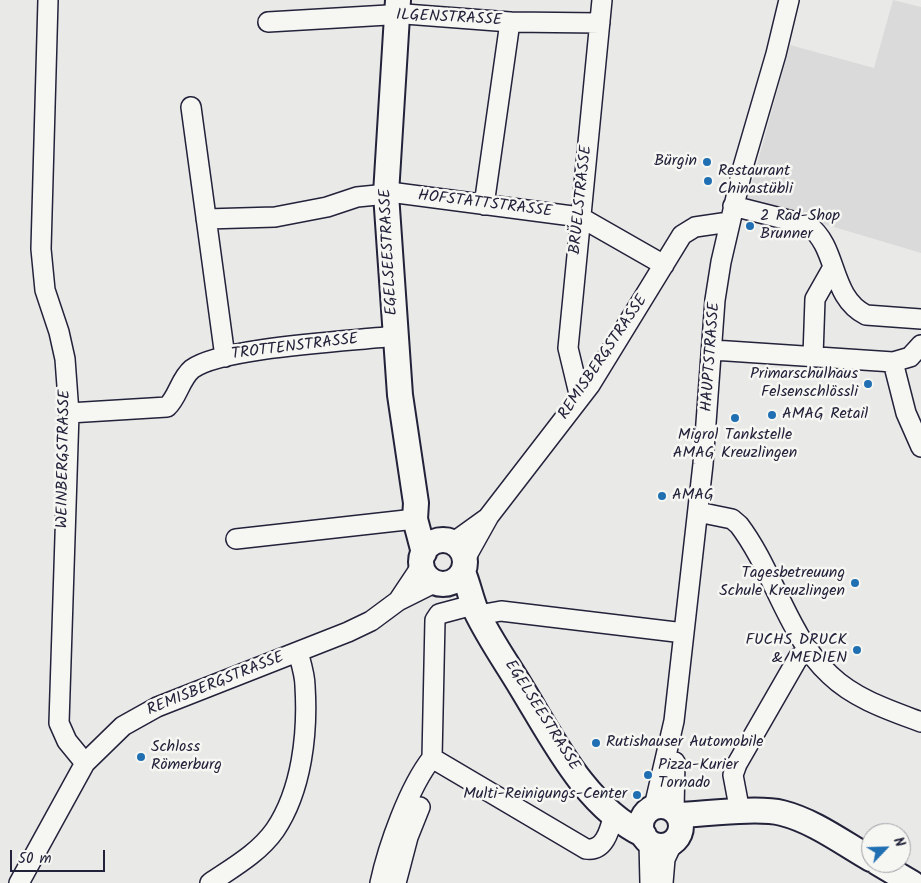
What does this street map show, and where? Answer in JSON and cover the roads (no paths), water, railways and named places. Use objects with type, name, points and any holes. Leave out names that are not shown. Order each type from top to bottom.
[{"type":"main road","name":"EGELSEESTRASSE","points":[[397,8],[386,194],[400,395],[416,511],[444,562],[568,762],[594,797],[614,814]]},
{"type":"main road","points":[[614,814],[624,811],[662,825],[740,812],[767,811],[797,817],[861,853]]},
{"type":"main road","points":[[895,873],[912,883]]},
{"type":"street","name":"WEINBERGSTRASSE","points":[[48,0],[41,249],[45,290],[59,332],[65,359],[69,413],[59,723],[68,741],[85,764]]},
{"type":"street","name":"BRÜELSTRASSE","points":[[580,398],[568,348],[602,0]]},
{"type":"street","name":"HAUPTSTRASSE","points":[[662,825],[698,512],[713,350],[715,300],[731,214],[776,54],[789,0]]},
{"type":"street","name":"ILGENSTRASSE","points":[[268,22],[397,8],[405,14],[510,22],[600,23]]},
{"type":"street","points":[[484,205],[510,22]]},
{"type":"street","points":[[191,107],[225,357]]},
{"type":"street","name":"HOFSTATTSTRASSE","points":[[206,219],[275,216],[327,207],[358,198],[386,194],[580,217],[664,265]]},
{"type":"street","name":"REMISBERGSTRASSE","points":[[19,883],[85,764],[123,726],[164,704],[326,642],[371,621],[444,562],[489,516],[580,398],[676,243],[688,230],[731,214]]},
{"type":"street","points":[[731,214],[808,226],[818,232],[824,241],[832,269],[840,286],[851,304],[859,311],[866,315],[921,319]]},
{"type":"street","points":[[813,356],[815,298],[832,269]]},
{"type":"street","name":"TROTTENSTRASSE","points":[[69,413],[167,407],[192,370],[201,364],[225,357],[248,352],[395,336]]},
{"type":"street","points":[[713,350],[893,362],[910,357],[921,345]]},
{"type":"street","points":[[893,362],[906,413],[921,447]]},
{"type":"street","points":[[236,539],[416,511]]},
{"type":"street","points":[[698,512],[732,519],[739,525],[809,650],[831,676],[851,691],[921,722]]},
{"type":"street","points":[[396,883],[408,836],[428,787],[435,620],[439,614],[501,611],[684,633]]},
{"type":"street","points":[[740,812],[733,775],[736,764],[798,658],[809,650]]},
{"type":"street","points":[[210,883],[254,852],[275,830],[293,793],[302,757],[306,685],[298,652]]},
{"type":"street","points":[[430,760],[579,847],[592,850],[601,845],[614,814]]},
{"type":"street","points":[[380,883],[387,852],[420,773],[430,760]]},
{"type":"street","points":[[650,883],[662,825]]},
{"type":"street","points":[[662,825],[666,859],[663,883]]},
{"type":"place","name":"Bürgin","points":[[707,162]]},
{"type":"place","name":"Restaurant Chinastübli","points":[[708,181]]},
{"type":"place","name":"2 Rad-Shop Brunner","points":[[750,226]]},
{"type":"place","name":"Primarschulhaus Felsenschlössli","points":[[868,384]]},
{"type":"place","name":"AMAG Retail","points":[[772,415]]},
{"type":"place","name":"Migrol Tankstelle AMAG Kreuzlingen","points":[[735,418]]},
{"type":"place","name":"AMAG","points":[[662,496]]},
{"type":"place","name":"Tagesbetreuung Schule Kreuzlingen","points":[[855,583]]},
{"type":"place","name":"FUCHS DRUCK & MEDIEN","points":[[857,650]]},
{"type":"place","name":"Rutishauser Automobile","points":[[596,743]]},
{"type":"place","name":"Schloss Römerburg","points":[[141,757]]},
{"type":"place","name":"Pizza-Kurier Tornado","points":[[648,775]]},
{"type":"place","name":"Multi-Reinigungs-Center","points":[[637,795]]}]
